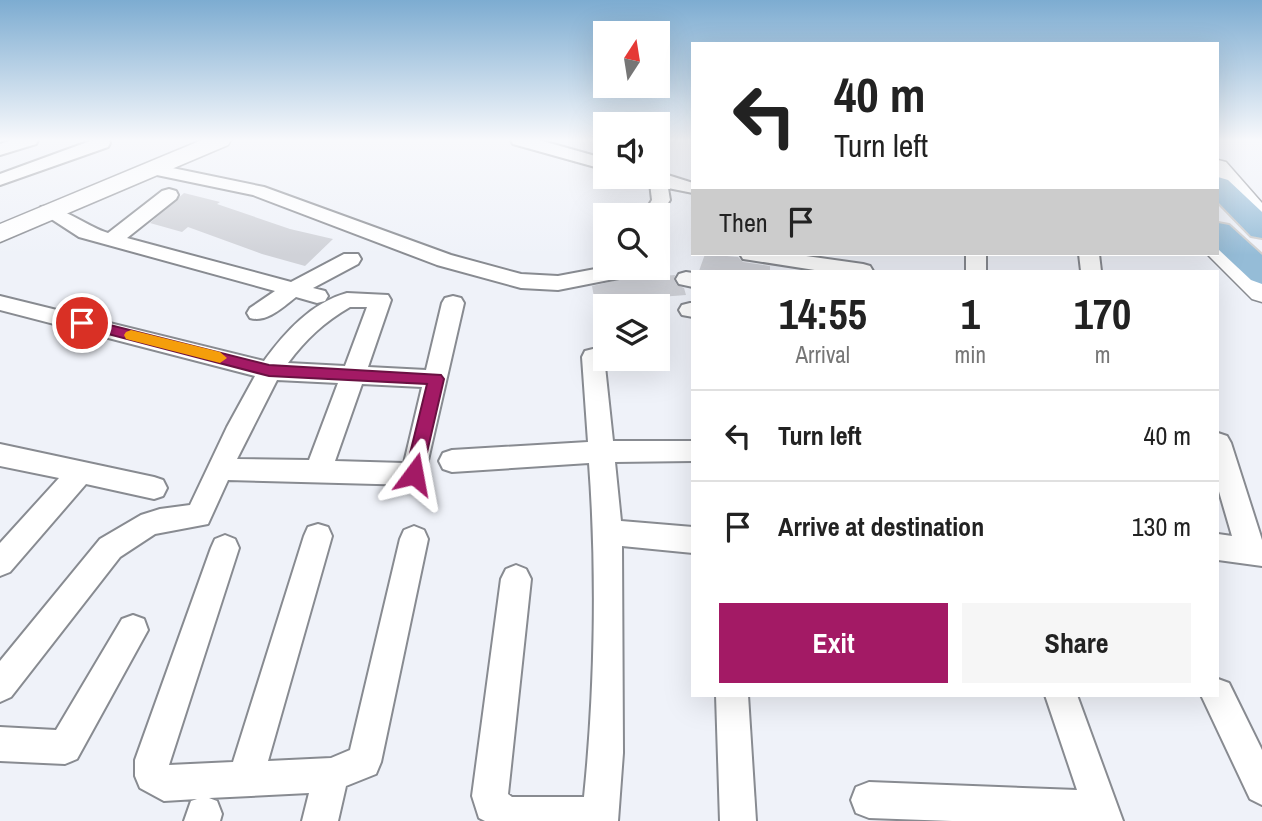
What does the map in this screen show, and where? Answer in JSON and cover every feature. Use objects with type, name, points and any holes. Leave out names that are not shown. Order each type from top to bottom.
[{"type":"main road","points":[[1219,187],[1259,225]]},
{"type":"street","points":[[0,234],[48,211],[136,178]]},
{"type":"street","points":[[198,178],[258,191],[444,260],[521,281],[558,283],[593,276]]},
{"type":"street","points":[[1228,178],[1255,210],[1259,225]]},
{"type":"street","points":[[670,182],[691,187]]},
{"type":"street","points":[[110,241],[169,195]]},
{"type":"street","points":[[48,211],[86,233],[110,241],[317,296]]},
{"type":"street","points":[[763,256],[856,270]]},
{"type":"street","points":[[258,313],[292,290],[351,259]]},
{"type":"street","points":[[0,686],[110,548],[153,520],[198,516],[269,370],[305,325],[344,300],[380,300],[318,472]]},
{"type":"street","points":[[0,303],[269,370],[436,379]]},
{"type":"street","points":[[220,469],[414,474],[453,303]]},
{"type":"street","points":[[516,579],[490,796],[492,805],[508,815],[600,818],[606,753],[608,531],[599,453],[594,371]]},
{"type":"street","points":[[1219,446],[1256,552],[1219,547]]},
{"type":"street","points":[[452,461],[691,451]]},
{"type":"street","points":[[1,457],[82,471],[154,488]]},
{"type":"street","points":[[0,563],[82,471]]},
{"type":"street","points":[[608,531],[691,540]]},
{"type":"street","points":[[246,778],[318,536]]},
{"type":"street","points":[[225,548],[152,760],[152,776],[164,783],[331,775],[364,762],[414,539]]},
{"type":"street","points":[[0,744],[65,747],[133,630]]},
{"type":"street","points":[[732,697],[738,821]]},
{"type":"street","points":[[869,800],[1103,815],[1062,697]]},
{"type":"street","points":[[1218,697],[1262,787]]},
{"type":"street","points":[[320,821],[331,775]]},
{"type":"building","points":[[184,193],[220,202],[217,204],[290,229],[333,239],[305,266],[262,254],[188,227],[182,232],[150,223]]},
{"type":"building","points":[[704,256],[738,257],[743,262],[770,266],[770,270],[699,270]]},
{"type":"building","points":[[670,275],[675,275],[674,280],[684,288],[686,295],[594,294],[592,286],[618,280],[670,280]]},
{"type":"slow traffic","points":[[131,335],[220,358]]},
{"type":"route","points":[[82,323],[269,370],[436,379],[414,474]]}]
